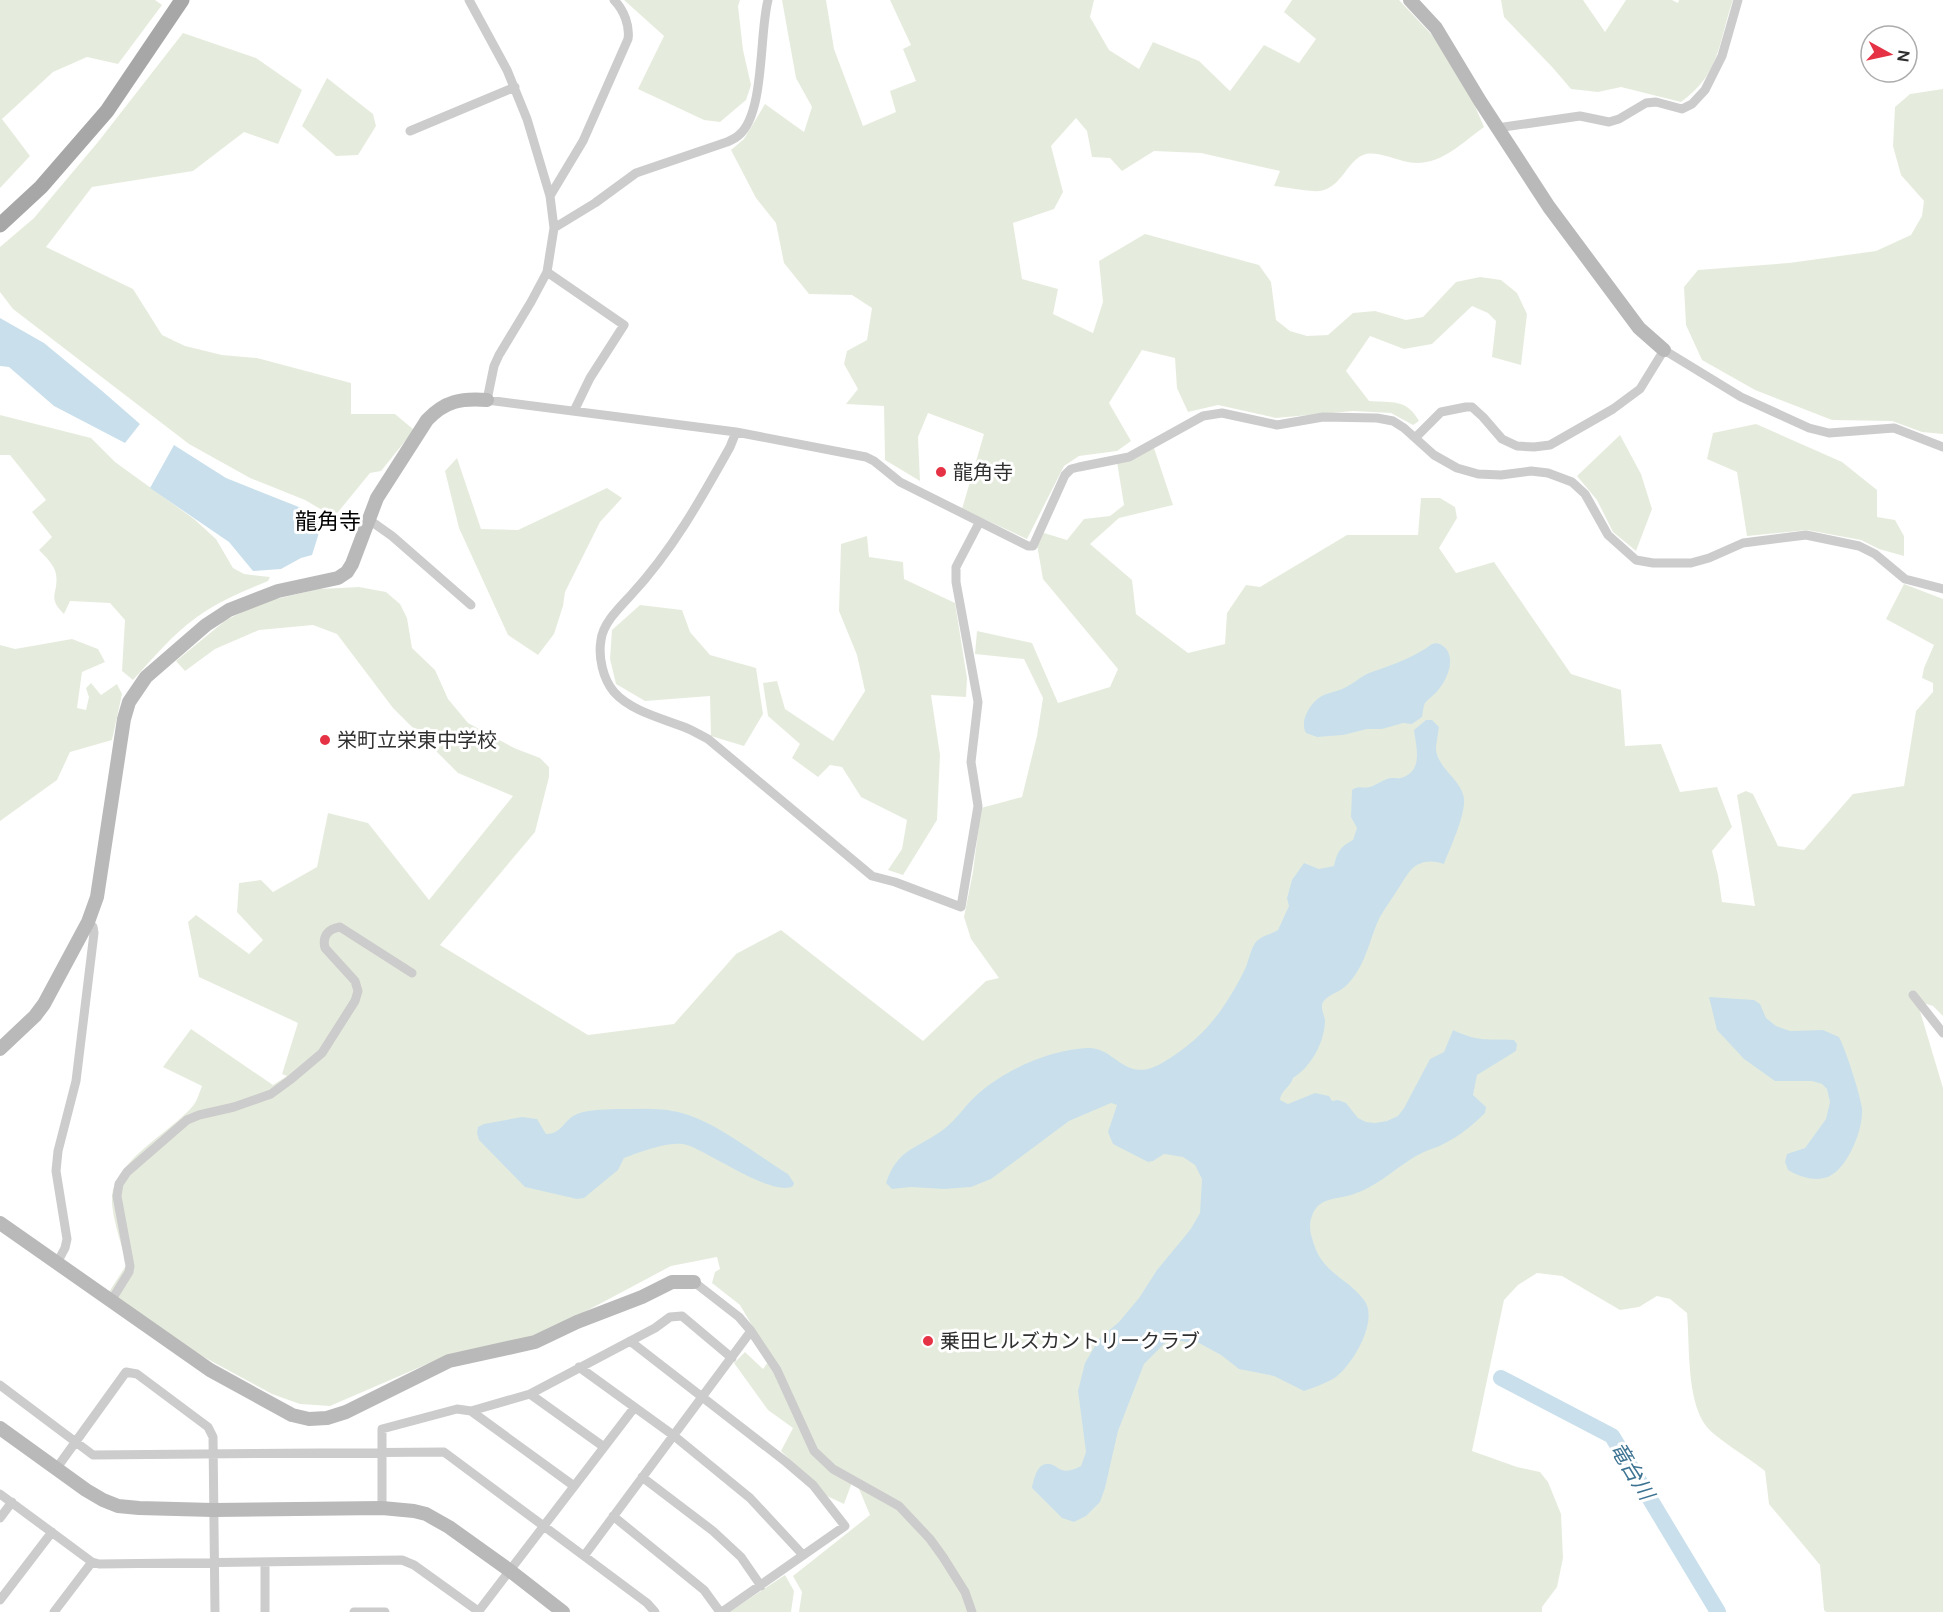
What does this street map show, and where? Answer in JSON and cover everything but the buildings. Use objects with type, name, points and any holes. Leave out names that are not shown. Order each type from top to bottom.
[{"type":"main road","points":[[0,225],[41,187],[107,111],[183,0]]},
{"type":"street","points":[[469,0],[515,87],[550,196],[555,228],[547,272],[499,355],[494,366],[487,400]]},
{"type":"street","points":[[550,196],[584,141],[628,39],[629,31],[623,12],[614,0]]},
{"type":"street","points":[[555,228],[636,173],[727,142],[740,135],[752,114],[757,98],[762,31],[768,0]]},
{"type":"street","points":[[1410,0],[1436,27],[1497,128],[1549,207],[1639,328],[1664,350],[1741,397],[1809,428],[1829,433],[1894,428],[1943,447]]},
{"type":"street","points":[[1497,128],[1580,117],[1609,122],[1646,103],[1656,102],[1682,109],[1692,105],[1705,90],[1722,56],[1737,0]]},
{"type":"street","points":[[410,131],[515,87]]},
{"type":"street","points":[[547,272],[624,325],[590,378],[574,411]]},
{"type":"street","points":[[1416,437],[1441,412],[1466,406],[1472,407],[1484,417],[1502,439],[1517,446],[1550,445],[1634,394],[1664,350]]},
{"type":"street","points":[[0,1049],[35,1016],[44,1004],[93,910],[99,885],[124,719],[129,702],[146,677],[206,625],[229,610],[278,591],[339,578],[347,572],[377,498],[432,415],[450,402],[471,399],[487,400],[736,432],[866,457],[900,482],[1028,546],[1033,546],[1065,475],[1071,470],[1102,461],[1129,457],[1203,416],[1222,413],[1276,425],[1323,417],[1377,418],[1393,421],[1416,437],[1434,455],[1457,468],[1478,474],[1501,475],[1531,471],[1548,473],[1572,482],[1585,494],[1608,535],[1635,560],[1653,563],[1691,562],[1709,558],[1743,543],[1806,535],[1859,546],[1875,554],[1905,579],[1943,589]]},
{"type":"street","points":[[736,432],[730,447],[681,532],[650,574],[613,615],[601,639],[605,679],[622,699],[647,713],[708,739],[794,808],[872,876],[902,884],[961,907],[978,806],[971,762],[978,702],[956,582],[956,567],[980,524]]},
{"type":"street","points":[[368,519],[392,536],[471,605]]},
{"type":"street","points":[[57,1263],[67,1239],[56,1171],[58,1151],[76,1081],[84,1028],[94,933],[93,927],[88,922]]},
{"type":"street","points":[[111,1301],[129,1272],[130,1266],[117,1196],[119,1184],[127,1172],[187,1120],[271,1094],[290,1080],[322,1053],[355,1001],[358,991],[355,981],[325,948],[323,941],[326,934],[333,928],[340,927],[412,973]]},
{"type":"street","points":[[1913,995],[1943,1033]]},
{"type":"street","points":[[0,1223],[210,1370],[292,1415],[309,1419],[327,1418],[345,1412],[449,1361],[536,1342],[672,1282],[694,1282],[739,1317],[750,1331],[777,1370],[814,1451],[833,1469],[899,1506],[930,1539],[943,1557],[965,1592],[972,1612]]},
{"type":"street","points":[[382,1508],[382,1429],[457,1409],[471,1411],[530,1394],[655,1328],[670,1317],[682,1316],[732,1358]]},
{"type":"street","points":[[584,1556],[750,1331]]},
{"type":"street","points":[[613,1516],[704,1590],[721,1612],[845,1526],[813,1485],[630,1341]]},
{"type":"street","points":[[579,1367],[673,1435],[750,1498],[803,1555]]},
{"type":"street","points":[[56,1469],[123,1374],[130,1371],[208,1427],[213,1437],[214,1612]]},
{"type":"street","points":[[0,1385],[90,1453],[96,1455],[382,1452],[448,1454],[647,1603],[655,1612]]},
{"type":"street","points":[[530,1394],[604,1447]]},
{"type":"street","points":[[0,1494],[92,1562],[99,1564],[402,1560],[414,1565],[478,1612],[634,1408]]},
{"type":"street","points":[[471,1411],[574,1486]]},
{"type":"street","points":[[0,1428],[95,1496],[118,1506],[213,1510],[382,1508],[414,1511],[449,1527],[563,1612]]},
{"type":"street","points":[[642,1477],[713,1531],[741,1557],[761,1586]]},
{"type":"street","points":[[0,1518],[12,1502]]},
{"type":"street","points":[[0,1600],[52,1532]]},
{"type":"street","points":[[54,1612],[92,1562]]},
{"type":"street","points":[[265,1562],[265,1612]]},
{"type":"street","points":[[354,1612],[385,1612]]},
{"type":"green space","points":[[0,0],[155,0],[162,5],[118,64],[87,57],[53,72],[2,119],[30,156],[0,188]]},
{"type":"green space","points":[[624,0],[740,0],[738,6],[743,50],[751,85],[746,100],[720,122],[704,120],[638,89],[664,36]]},
{"type":"green space","points":[[782,0],[826,0],[834,49],[863,126],[896,112],[890,91],[916,81],[903,49],[911,45],[890,0],[1094,0],[1090,17],[1109,50],[1139,69],[1153,42],[1199,61],[1230,91],[1264,45],[1299,63],[1316,39],[1284,12],[1292,0],[1399,0],[1432,35],[1466,85],[1484,127],[1456,148],[1437,159],[1415,163],[1366,154],[1354,161],[1340,179],[1328,188],[1310,191],[1274,186],[1280,171],[1201,153],[1154,151],[1122,171],[1110,158],[1092,157],[1087,131],[1076,118],[1051,146],[1063,192],[1054,209],[1013,223],[1022,279],[1058,289],[1053,314],[1093,333],[1103,302],[1099,261],[1145,234],[1259,265],[1271,282],[1276,320],[1290,331],[1307,336],[1328,335],[1353,313],[1375,311],[1406,320],[1423,317],[1456,282],[1480,277],[1501,280],[1517,293],[1527,314],[1521,365],[1492,357],[1496,321],[1488,313],[1472,306],[1432,344],[1404,349],[1370,336],[1346,371],[1369,401],[1398,403],[1409,408],[1419,421],[1413,425],[1391,413],[1353,411],[1276,418],[1218,405],[1188,412],[1177,388],[1175,358],[1142,350],[1109,403],[1131,441],[1117,451],[1079,456],[1064,466],[1027,539],[962,509],[984,434],[928,413],[918,437],[920,481],[885,460],[884,406],[846,404],[858,389],[844,364],[847,351],[867,340],[872,308],[852,295],[809,294],[784,263],[776,223],[756,198],[731,150],[744,139],[765,104],[804,132],[812,107],[796,78]]},
{"type":"green space","points":[[1501,0],[1583,0],[1605,32],[1626,0],[1672,0],[1678,3],[1679,0],[1733,0],[1721,44],[1711,68],[1704,80],[1681,102],[1621,87],[1598,92],[1571,89],[1504,17]]},
{"type":"green space","points":[[183,33],[256,58],[302,90],[278,144],[244,132],[193,171],[92,187],[46,247],[133,289],[162,335],[185,346],[222,355],[257,358],[351,383],[351,414],[395,414],[414,430],[381,471],[370,473],[334,517],[305,500],[250,478],[189,444],[13,309],[0,292],[0,247],[34,218],[98,142]]},
{"type":"green space","points":[[327,78],[373,114],[376,126],[358,155],[336,156],[302,126]]},
{"type":"green space","points":[[1943,89],[1943,434],[1922,432],[1892,421],[1832,420],[1755,390],[1702,360],[1686,325],[1684,287],[1698,270],[1789,263],[1876,251],[1911,235],[1922,216],[1924,201],[1901,175],[1893,146],[1895,107],[1910,94]]},
{"type":"green space","points":[[0,415],[91,438],[115,462],[194,519],[216,539],[233,568],[244,574],[270,577],[268,581],[205,611],[171,639],[133,680],[122,671],[125,620],[110,603],[70,601],[64,614],[56,603],[54,599],[55,571],[39,550],[52,537],[32,512],[46,500],[10,455],[0,455]]},
{"type":"green space","points":[[1756,424],[1842,462],[1877,490],[1877,517],[1895,520],[1904,536],[1904,556],[1879,549],[1861,540],[1807,530],[1747,536],[1737,472],[1707,459],[1713,433]]},
{"type":"green space","points":[[1620,435],[1641,474],[1652,509],[1636,551],[1613,532],[1597,500],[1577,476]]},
{"type":"green space","name":"乗田ヒルズカントリークラブ","points":[[1154,448],[1173,505],[1119,518],[1090,544],[1132,580],[1136,614],[1188,653],[1225,644],[1227,613],[1246,585],[1260,587],[1347,535],[1418,535],[1421,498],[1440,498],[1455,507],[1457,518],[1439,548],[1456,573],[1494,562],[1571,674],[1621,690],[1625,746],[1661,744],[1680,792],[1717,787],[1732,827],[1712,851],[1722,902],[1755,906],[1737,795],[1746,791],[1753,794],[1778,846],[1804,850],[1853,794],[1904,786],[1916,711],[1933,692],[1933,683],[1922,678],[1934,645],[1886,619],[1904,584],[1943,599],[1943,1016],[1933,1006],[1917,1001],[1943,1088],[1943,1612],[1826,1612],[1820,1565],[1769,1504],[1765,1471],[1711,1431],[1700,1415],[1692,1387],[1687,1313],[1670,1299],[1657,1296],[1639,1307],[1620,1310],[1562,1276],[1537,1273],[1518,1285],[1504,1300],[1472,1451],[1517,1467],[1540,1472],[1548,1482],[1561,1514],[1563,1558],[1557,1587],[1542,1607],[1542,1612],[799,1612],[802,1592],[793,1576],[870,1515],[854,1477],[844,1504],[825,1495],[781,1451],[793,1428],[768,1410],[734,1363],[745,1352],[763,1369],[771,1358],[740,1305],[712,1283],[715,1272],[720,1269],[717,1257],[671,1266],[575,1317],[531,1337],[448,1355],[330,1406],[300,1404],[272,1394],[200,1355],[109,1292],[127,1264],[113,1212],[112,1196],[115,1183],[133,1159],[192,1107],[202,1086],[163,1067],[191,1029],[273,1085],[287,1076],[282,1074],[298,1023],[199,977],[188,922],[196,915],[249,954],[263,940],[237,912],[239,883],[261,880],[273,892],[317,867],[328,813],[368,823],[429,900],[513,796],[458,773],[393,708],[337,634],[313,625],[259,630],[215,649],[185,671],[176,661],[226,620],[263,602],[319,589],[359,587],[386,592],[400,604],[407,618],[412,648],[435,670],[448,699],[468,723],[514,748],[540,758],[549,767],[549,777],[535,832],[440,945],[588,1035],[674,1024],[736,954],[781,930],[923,1041],[986,981],[999,978],[971,939],[964,917],[973,872],[981,808],[1022,797],[1037,736],[1043,698],[1024,659],[975,654],[977,631],[1032,643],[1058,703],[1110,687],[1118,669],[1043,579],[1036,539],[1044,533],[1067,540],[1084,519],[1110,516],[1124,505],[1117,462]]},
{"type":"green space","points":[[457,458],[481,529],[518,530],[607,488],[622,498],[600,522],[565,592],[554,634],[538,655],[508,635],[459,528],[445,471]]},
{"type":"green space","points":[[867,536],[869,557],[903,562],[904,579],[955,603],[967,678],[966,697],[931,695],[940,755],[937,820],[903,875],[888,870],[902,849],[907,820],[861,797],[842,767],[830,765],[818,777],[792,758],[800,744],[768,716],[763,683],[777,681],[785,709],[833,741],[865,691],[857,655],[839,611],[841,544]]},
{"type":"green space","points":[[640,605],[682,610],[690,632],[710,655],[756,668],[763,714],[744,746],[711,736],[710,696],[645,701],[616,684],[610,659],[612,630]]},
{"type":"green space","points":[[72,639],[98,649],[105,662],[82,672],[77,708],[86,710],[89,697],[86,688],[91,683],[101,695],[117,684],[122,694],[112,740],[70,752],[57,780],[0,821],[0,645],[15,649]]},
{"type":"green space","points":[[785,1575],[794,1591],[791,1612],[729,1612]]},
{"type":"water","points":[[0,318],[44,343],[140,424],[125,443],[54,406],[9,367],[0,366]]},
{"type":"water","points":[[174,445],[226,478],[324,517],[312,555],[281,569],[253,571],[229,542],[150,488]]},
{"type":"water","points":[[1437,643],[1448,651],[1449,671],[1438,691],[1425,703],[1422,717],[1412,724],[1403,723],[1343,735],[1317,737],[1306,733],[1305,718],[1320,697],[1342,689],[1366,674],[1402,661]]},
{"type":"water","points":[[1426,720],[1432,720],[1439,727],[1436,747],[1438,757],[1459,785],[1464,798],[1463,813],[1453,841],[1444,864],[1420,863],[1406,877],[1380,917],[1357,972],[1344,987],[1323,1002],[1325,1020],[1320,1045],[1311,1061],[1293,1078],[1280,1100],[1288,1104],[1315,1093],[1329,1096],[1332,1101],[1338,1100],[1346,1103],[1358,1118],[1366,1122],[1387,1121],[1398,1116],[1404,1108],[1430,1059],[1444,1052],[1453,1030],[1483,1039],[1514,1040],[1517,1044],[1516,1051],[1477,1075],[1473,1095],[1486,1107],[1485,1113],[1468,1128],[1446,1143],[1423,1152],[1372,1186],[1354,1194],[1324,1202],[1315,1210],[1311,1219],[1311,1236],[1321,1260],[1357,1292],[1368,1309],[1366,1331],[1348,1365],[1330,1381],[1304,1391],[1274,1376],[1239,1369],[1221,1355],[1199,1343],[1168,1340],[1144,1364],[1118,1431],[1100,1502],[1086,1516],[1074,1522],[1062,1518],[1032,1488],[1038,1470],[1048,1464],[1067,1471],[1081,1466],[1086,1452],[1078,1391],[1085,1363],[1099,1339],[1119,1322],[1190,1230],[1200,1213],[1202,1179],[1195,1165],[1183,1157],[1164,1154],[1148,1162],[1113,1144],[1108,1132],[1117,1105],[1111,1103],[1069,1121],[991,1179],[971,1187],[892,1189],[886,1183],[891,1171],[903,1155],[944,1129],[974,1097],[990,1084],[1029,1062],[1058,1052],[1087,1048],[1106,1053],[1129,1067],[1138,1070],[1149,1069],[1190,1044],[1221,1011],[1245,969],[1256,942],[1278,930],[1289,906],[1287,898],[1292,880],[1304,863],[1319,869],[1334,866],[1340,850],[1353,840],[1357,828],[1351,817],[1352,790],[1370,787],[1389,778],[1401,778],[1413,770],[1417,758],[1414,730]]},
{"type":"water","points":[[1709,997],[1754,1000],[1760,1004],[1766,1018],[1776,1026],[1790,1031],[1823,1030],[1839,1037],[1856,1083],[1862,1117],[1852,1149],[1840,1168],[1832,1175],[1819,1179],[1805,1177],[1788,1170],[1785,1162],[1787,1154],[1805,1148],[1826,1119],[1830,1102],[1827,1089],[1822,1084],[1812,1081],[1775,1081],[1744,1059],[1717,1030]]},
{"type":"water","points":[[616,1109],[666,1110],[695,1117],[722,1131],[788,1174],[794,1183],[793,1186],[784,1188],[772,1186],[741,1173],[697,1149],[687,1145],[672,1144],[624,1158],[618,1170],[584,1198],[577,1199],[525,1187],[479,1140],[477,1133],[478,1127],[484,1124],[522,1117],[537,1119],[546,1134],[551,1134],[573,1116],[583,1112]]},
{"type":"waterway","name":"竜台川","points":[[1501,1378],[1612,1436],[1718,1612]]},
{"type":"place","name":"龍角寺","points":[[941,472]]},
{"type":"place","name":"栄町立栄東中学校","points":[[325,740]]},
{"type":"place","name":"乗田ヒルズカントリークラブ","points":[[928,1341]]},
{"type":"district","name":"龍角寺","points":[[328,521]]}]
